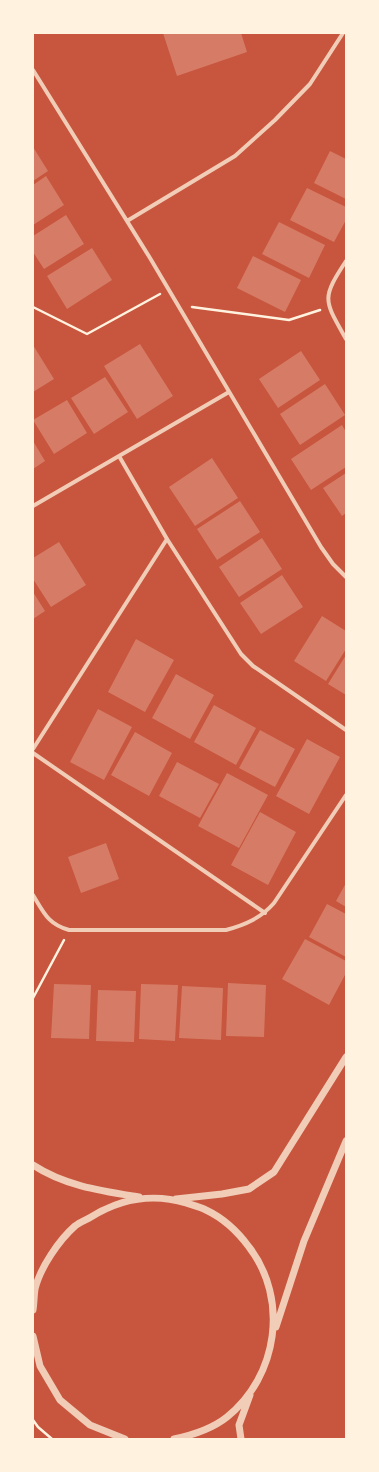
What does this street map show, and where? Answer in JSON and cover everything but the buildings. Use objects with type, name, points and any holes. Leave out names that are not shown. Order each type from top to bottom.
[{"type":"street","points":[[127,221],[235,156],[275,120],[310,84],[343,33]]},
{"type":"street","points":[[33,70],[178,305],[321,547],[333,564],[346,577]]},
{"type":"street","points":[[346,260],[329,288],[327,297],[328,308],[346,339]]},
{"type":"street","points":[[33,506],[229,392]]},
{"type":"street","points":[[119,456],[167,539],[241,654],[253,666],[346,730]]},
{"type":"street","points":[[33,749],[167,539]]},
{"type":"street","points":[[33,753],[265,914]]},
{"type":"street","points":[[33,895],[50,922],[69,930],[226,930],[244,925],[265,914],[274,903],[346,794]]},
{"type":"street","points":[[33,1165],[47,1174],[83,1188],[144,1198],[171,1199],[222,1194],[249,1189],[274,1172],[346,1057]]},
{"type":"street","points":[[241,1439],[239,1425],[251,1392],[267,1363],[274,1331],[304,1241],[346,1141]]},
{"type":"street","points":[[35,1288],[50,1254],[75,1226],[107,1207],[144,1198]]},
{"type":"street","points":[[171,1199],[206,1210],[236,1230],[259,1260],[272,1294],[274,1331]]},
{"type":"street","points":[[33,1278],[35,1288],[33,1310]]},
{"type":"street","points":[[33,1336],[40,1366],[60,1400],[90,1425],[126,1439]]},
{"type":"street","points":[[174,1439],[196,1434],[227,1417],[251,1392]]},
{"type":"path","points":[[33,307],[87,334],[168,289]]},
{"type":"path","points":[[178,305],[290,320],[328,308]]},
{"type":"path","points":[[33,998],[69,930]]},
{"type":"path","points":[[33,1420],[38,1427],[52,1439]]}]
